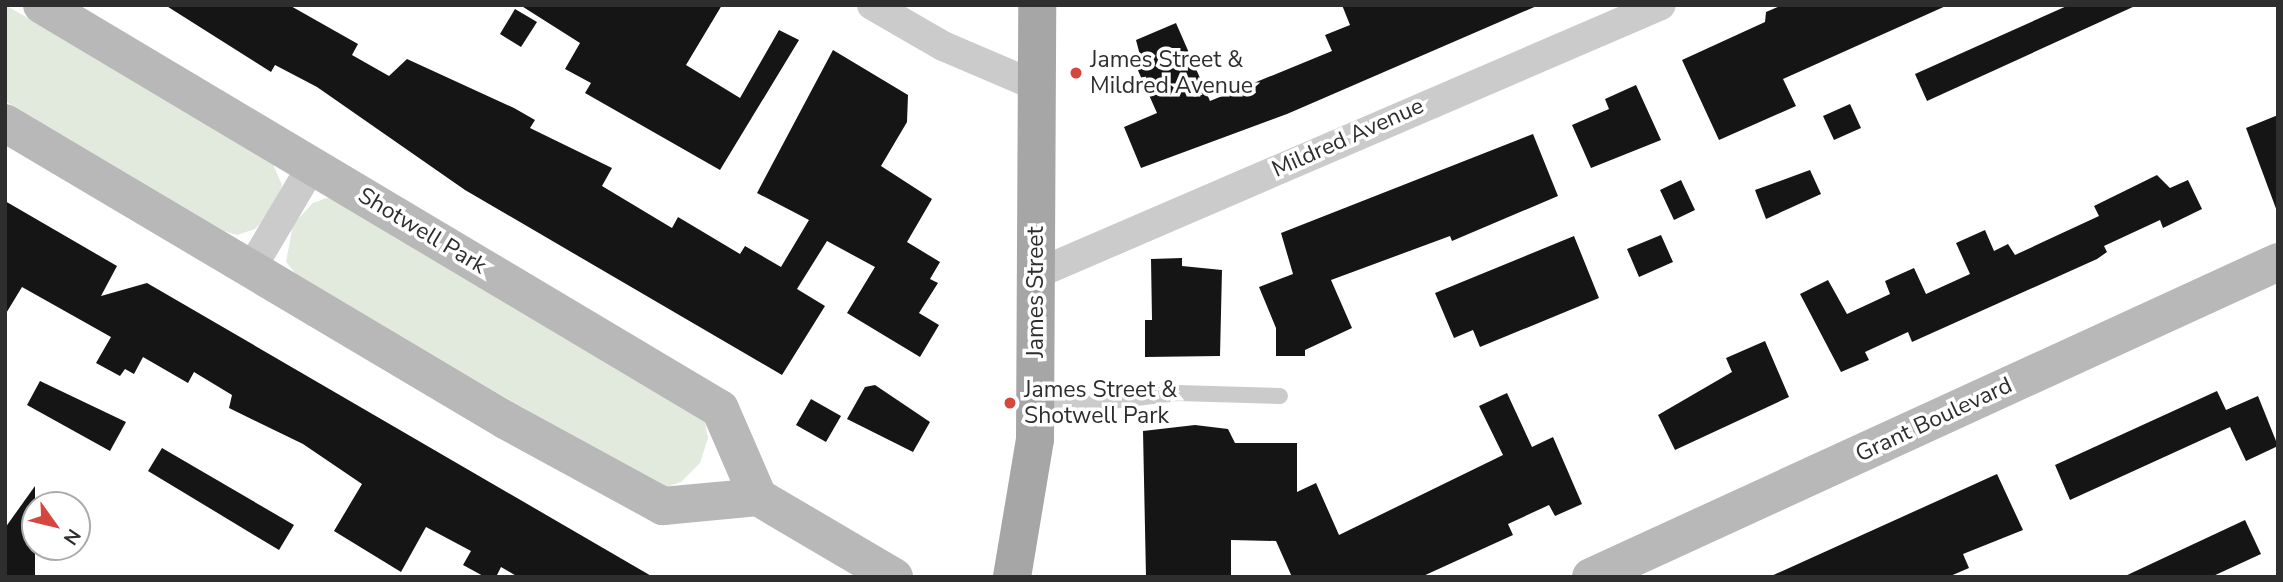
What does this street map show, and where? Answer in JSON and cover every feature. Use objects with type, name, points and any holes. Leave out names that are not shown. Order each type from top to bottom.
[{"type":"main road","name":"James Street","points":[[1012,577],[1036,410],[1037,5]]},
{"type":"street","name":"Shotwell Park","points":[[42,5],[720,409],[758,497]]},
{"type":"street","points":[[872,5],[943,46],[1037,86]]},
{"type":"street","name":"Mildred Avenue","points":[[1036,274],[1661,5]]},
{"type":"street","points":[[5,123],[663,506],[758,497],[894,577]]},
{"type":"street","points":[[252,267],[312,166]]},
{"type":"street","name":"Grant Boulevard","points":[[1591,577],[2278,262]]},
{"type":"lane","points":[[1036,410],[1178,393],[1280,396]]},
{"type":"shaded area","points":[[5,5],[269,155],[282,185],[274,210],[255,229],[237,235],[224,231],[5,101]]},
{"type":"shaded area","points":[[327,198],[341,200],[705,422],[708,438],[700,463],[681,482],[664,488],[650,483],[296,274],[286,262],[293,224],[313,203]]},
{"type":"building","points":[[165,5],[289,5],[358,44],[352,55],[389,76],[407,59],[535,120],[530,128],[612,168],[602,186],[672,228],[678,217],[740,254],[745,246],[781,267],[809,220],[757,193],[833,50],[908,95],[907,122],[881,166],[932,199],[907,242],[940,262],[930,279],[938,283],[919,313],[939,325],[920,357],[847,313],[875,267],[827,241],[797,289],[825,306],[782,375],[465,190],[317,87],[275,65],[271,72]]},
{"type":"building","points":[[520,5],[722,5],[686,65],[740,98],[779,30],[799,40],[720,170],[585,93],[591,83],[565,69],[580,43]]},
{"type":"building","points":[[1342,5],[1539,5],[1287,114],[1141,168],[1124,127],[1157,113],[1136,66],[1142,63],[1136,40],[1176,23],[1210,101],[1332,51],[1325,35],[1350,25]]},
{"type":"building","points":[[1782,5],[1948,5],[1783,79],[1796,106],[1719,140],[1682,60],[1765,22],[1766,12]]},
{"type":"building","points":[[2069,5],[2135,6],[1927,101],[1915,74]]},
{"type":"building","points":[[515,9],[537,22],[521,47],[500,34]]},
{"type":"building","points":[[1636,85],[1661,140],[1591,168],[1572,125],[1609,109],[1605,99]]},
{"type":"building","points":[[1850,104],[1861,128],[1834,140],[1823,116]]},
{"type":"building","points":[[2278,115],[2278,214],[2246,128]]},
{"type":"building","points":[[1533,134],[1558,196],[1452,241],[1450,236],[1331,280],[1352,328],[1305,350],[1305,356],[1276,356],[1276,328],[1259,287],[1293,274],[1281,233]]},
{"type":"building","points":[[1810,170],[1821,194],[1766,219],[1755,190]]},
{"type":"building","points":[[2157,175],[2170,188],[2188,180],[2202,209],[2163,228],[2160,220],[2104,246],[2107,252],[2097,259],[1912,342],[1908,332],[1865,352],[1869,360],[1841,372],[1800,294],[1828,280],[1847,314],[1890,294],[1885,281],[1914,268],[1926,294],[1970,274],[1956,243],[1985,230],[1994,251],[2008,244],[2015,255],[2099,216],[2094,206]]},
{"type":"building","points":[[1681,180],[1695,210],[1674,220],[1660,190]]},
{"type":"building","points":[[5,201],[117,266],[101,296],[147,283],[653,577],[518,577],[501,567],[496,577],[485,577],[463,565],[471,551],[426,527],[401,572],[334,531],[362,484],[303,444],[229,408],[232,395],[194,372],[188,383],[143,357],[134,374],[125,369],[120,376],[96,363],[111,337],[22,287],[5,315]]},
{"type":"building","points":[[1661,235],[1673,262],[1639,277],[1627,249]]},
{"type":"building","points":[[1574,236],[1599,298],[1480,347],[1473,330],[1454,338],[1435,293]]},
{"type":"building","points":[[1182,258],[1182,266],[1222,270],[1220,356],[1145,357],[1145,320],[1152,320],[1151,259]]},
{"type":"building","points":[[1765,341],[1789,397],[1675,450],[1658,415],[1732,372],[1726,358]]},
{"type":"building","points":[[40,381],[126,422],[110,451],[27,405]]},
{"type":"building","points":[[875,385],[930,422],[913,452],[847,419],[865,387]]},
{"type":"building","points":[[2217,391],[2226,410],[2258,396],[2278,446],[2246,461],[2230,427],[2070,500],[2055,465]]},
{"type":"building","points":[[1507,393],[1532,447],[1553,437],[1582,504],[1555,516],[1549,505],[1508,524],[1513,535],[1421,577],[1292,577],[1276,541],[1231,540],[1231,577],[1146,577],[1143,431],[1195,425],[1228,429],[1235,443],[1297,443],[1297,492],[1316,483],[1339,535],[1503,455],[1479,406]]},
{"type":"building","points":[[811,399],[841,416],[826,442],[796,425]]},
{"type":"building","points":[[162,448],[294,525],[279,550],[148,471]]},
{"type":"building","points":[[1997,474],[2023,530],[1963,554],[1969,568],[1948,577],[1769,577]]},
{"type":"building","points":[[21,506],[21,561],[35,561],[35,577],[5,577],[5,528]]},
{"type":"building","points":[[2245,520],[2261,554],[2211,577],[2123,577]]},
{"type":"place","name":"James Street & Mildred Avenue","points":[[1076,73]]},
{"type":"place","name":"James Street & Shotwell Park","points":[[1010,403]]}]
